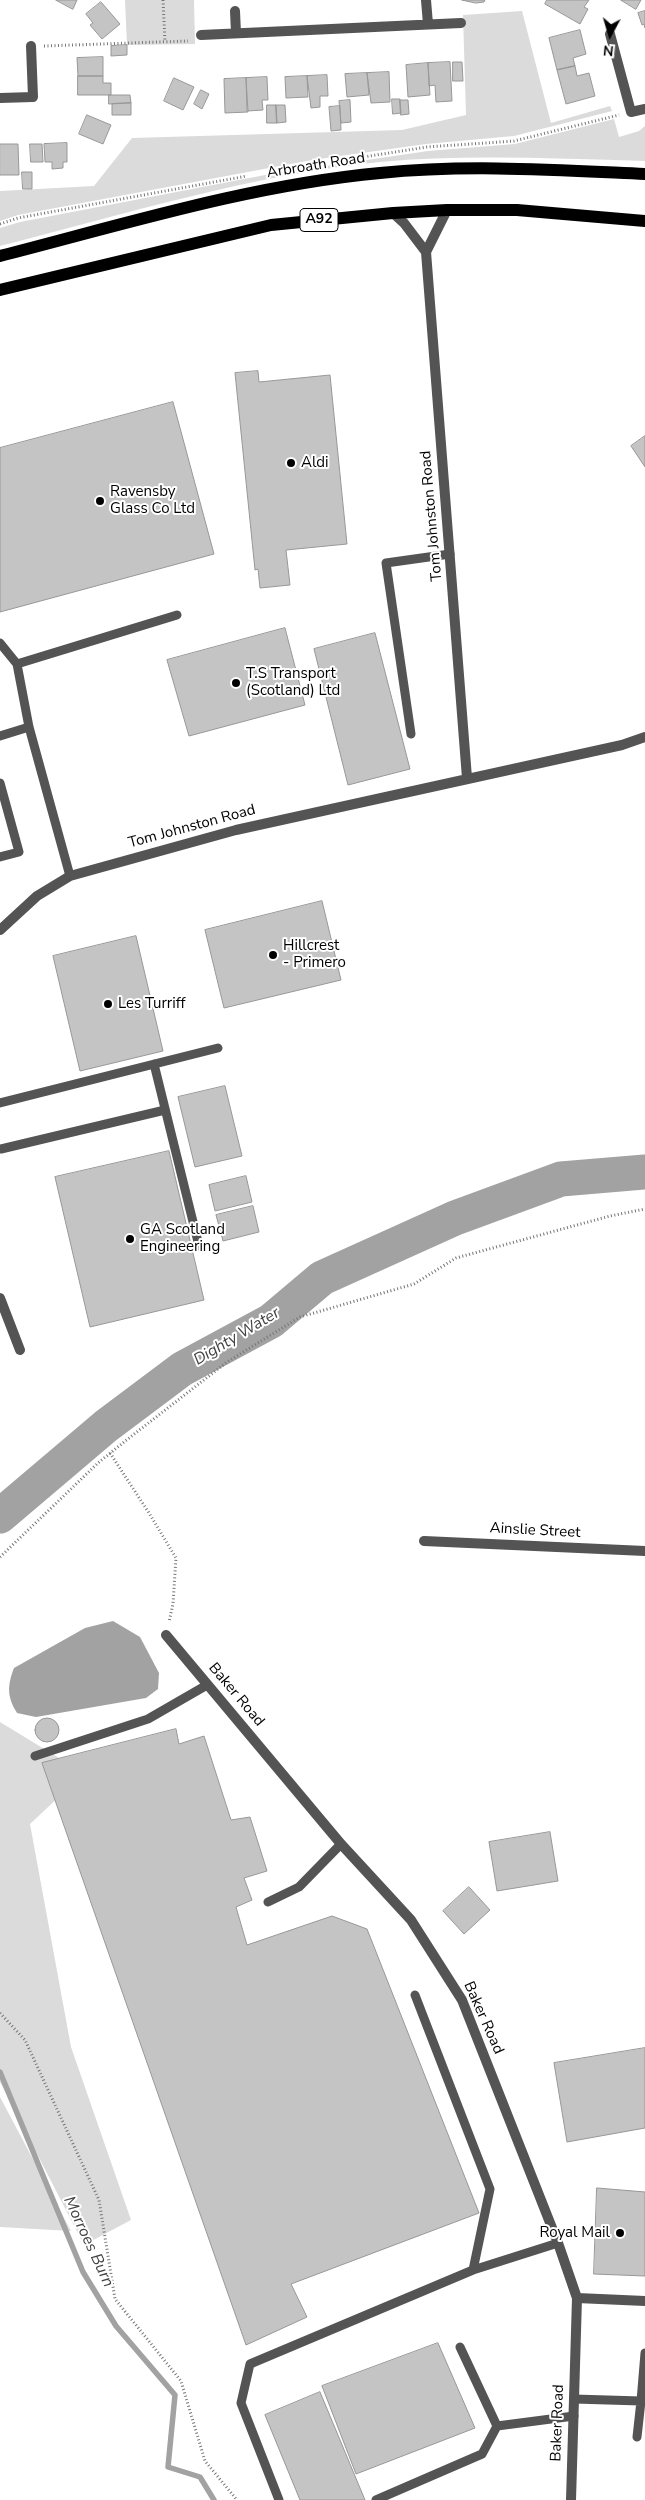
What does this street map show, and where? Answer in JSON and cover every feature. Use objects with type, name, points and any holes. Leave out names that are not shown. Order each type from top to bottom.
[{"type":"main road","name":"Arbroath Road","points":[[0,256],[267,190],[380,173],[487,168],[645,174]]},
{"type":"main road","name":"A92","points":[[0,290],[271,225],[393,212],[447,210],[517,210],[645,221]]},
{"type":"street","points":[[426,0],[428,24]]},
{"type":"street","points":[[236,11],[236,33]]},
{"type":"street","points":[[198,38],[236,33],[461,23]]},
{"type":"street","points":[[610,34],[631,112],[645,109]]},
{"type":"street","points":[[0,98],[32,97],[31,46]]},
{"type":"street","points":[[393,212],[426,252],[447,210]]},
{"type":"street","name":"Tom Johnston Road","points":[[426,252],[467,778]]},
{"type":"street","name":"Tom Johnston Road","points":[[0,930],[37,896],[70,876],[236,830],[622,745],[645,737]]},
{"type":"street","points":[[1,1303],[20,1350]]},
{"type":"street","name":"Ainslie Street","points":[[424,1541],[645,1551]]},
{"type":"street","name":"Baker Road","points":[[166,1635],[341,1844],[411,1920],[462,2000],[558,2243],[577,2298],[571,2500]]},
{"type":"street","points":[[577,2298],[645,2300]]},
{"type":"lane","points":[[411,734],[386,563],[450,554]]},
{"type":"lane","points":[[17,664],[177,615]]},
{"type":"lane","points":[[0,643],[17,664],[29,728],[70,876]]},
{"type":"lane","points":[[0,736],[29,728]]},
{"type":"lane","points":[[0,783],[19,852],[0,857]]},
{"type":"lane","points":[[0,1103],[218,1048]]},
{"type":"lane","points":[[154,1064],[199,1246]]},
{"type":"lane","points":[[1,1149],[165,1110]]},
{"type":"lane","points":[[35,1756],[148,1719],[207,1685]]},
{"type":"lane","points":[[268,1902],[299,1887],[341,1844]]},
{"type":"lane","points":[[415,1995],[490,2189],[473,2270]]},
{"type":"lane","points":[[278,2500],[240,2403],[250,2364],[473,2270],[558,2243]]},
{"type":"lane","points":[[460,2347],[497,2426]]},
{"type":"lane","points":[[638,2437],[645,2353]]},
{"type":"lane","points":[[574,2399],[641,2401]]},
{"type":"lane","points":[[497,2426],[574,2416]]},
{"type":"lane","points":[[376,2500],[482,2454],[497,2426]]},
{"type":"path","points":[[163,0],[165,42]]},
{"type":"path","points":[[31,46],[165,42],[198,38]]},
{"type":"path","points":[[0,1557],[110,1453],[227,1362],[300,1317],[414,1284],[456,1258],[610,1216],[645,1209]]},
{"type":"path","points":[[110,1453],[176,1558],[173,1604],[166,1635]]},
{"type":"path","points":[[0,2013],[25,2040],[99,2200],[115,2299],[181,2381],[205,2461],[237,2500]]},
{"type":"shaded area","points":[[125,0],[194,0],[195,44],[127,45]]},
{"type":"shaded area","points":[[522,11],[551,123],[610,106],[612,111],[514,136],[426,144],[312,160],[18,215],[0,221],[0,191],[94,186],[132,138],[402,130],[466,115],[463,15]]},
{"type":"shaded area","points":[[614,119],[619,137],[639,131],[645,126],[645,161],[446,158],[380,162],[332,168],[284,176],[188,197],[0,246],[0,228],[20,222],[265,175],[428,151],[515,144]]},
{"type":"shaded area","points":[[113,1621],[140,1637],[159,1673],[158,1689],[146,1698],[36,1717],[17,1713],[11,1702],[9,1691],[14,1668],[85,1628]]},
{"type":"shaded area","points":[[0,1722],[64,1761],[94,1764],[30,1824],[71,2047],[131,2220],[84,2245],[0,2082]]},
{"type":"shaded area","points":[[0,2097],[71,2231],[0,2227]]},
{"type":"building","points":[[56,0],[77,0],[73,9]]},
{"type":"building","points":[[462,0],[485,0],[484,2],[476,3]]},
{"type":"building","points":[[547,0],[589,0],[584,7],[588,9],[580,24],[545,4]]},
{"type":"building","points":[[621,0],[641,0],[636,9]]},
{"type":"building","points":[[101,2],[120,24],[102,39],[90,25],[93,23],[86,14]]},
{"type":"building","points":[[645,11],[645,28],[638,13]]},
{"type":"building","points":[[580,30],[586,54],[573,58],[575,66],[557,70],[549,38]]},
{"type":"building","points":[[127,45],[127,55],[111,56],[111,46]]},
{"type":"building","points":[[103,57],[103,76],[78,76],[77,58]]},
{"type":"building","points":[[450,62],[452,101],[436,102],[435,85],[429,86],[428,63]]},
{"type":"building","points":[[453,62],[462,62],[463,81],[453,81]]},
{"type":"building","points":[[428,63],[430,95],[408,97],[406,65]]},
{"type":"building","points":[[575,66],[577,76],[589,73],[595,96],[566,104],[557,70]]},
{"type":"building","points":[[389,72],[390,102],[371,103],[367,73]]},
{"type":"building","points":[[367,73],[369,95],[347,97],[345,74]]},
{"type":"building","points":[[327,75],[328,96],[320,96],[320,107],[311,108],[307,76]]},
{"type":"building","points":[[78,76],[103,76],[103,83],[111,83],[111,95],[78,95]]},
{"type":"building","points":[[307,76],[308,97],[286,98],[285,77]]},
{"type":"building","points":[[267,77],[268,100],[262,100],[263,110],[247,111],[246,78]]},
{"type":"building","points":[[174,78],[194,87],[183,110],[164,101]]},
{"type":"building","points":[[246,78],[248,112],[225,113],[224,79]]},
{"type":"building","points":[[201,90],[209,94],[202,109],[194,104]]},
{"type":"building","points":[[109,95],[130,95],[131,103],[109,104]]},
{"type":"building","points":[[392,99],[400,99],[401,113],[393,114]]},
{"type":"building","points":[[350,100],[351,122],[341,123],[339,101]]},
{"type":"building","points":[[400,100],[408,100],[409,114],[401,115]]},
{"type":"building","points":[[131,103],[131,115],[112,115],[112,104]]},
{"type":"building","points":[[267,105],[276,105],[277,123],[267,123]]},
{"type":"building","points":[[276,105],[285,105],[286,122],[277,123]]},
{"type":"building","points":[[340,106],[341,130],[331,131],[329,107]]},
{"type":"building","points":[[87,115],[111,125],[103,144],[79,134]]},
{"type":"building","points":[[67,143],[67,162],[63,162],[63,168],[52,169],[52,162],[45,162],[44,144]]},
{"type":"building","points":[[0,144],[18,144],[19,175],[0,175]]},
{"type":"building","points":[[30,144],[42,144],[43,162],[31,162]]},
{"type":"building","points":[[22,172],[32,172],[32,189],[23,189]]},
{"type":"building","name":"Aldi","points":[[258,371],[259,382],[330,375],[347,544],[286,550],[290,585],[260,588],[258,569],[255,570],[235,373]]},
{"type":"building","name":"Ravensby Glass Co Ltd","points":[[173,402],[214,554],[0,612],[0,448]]},
{"type":"building","points":[[645,436],[645,467],[631,446]]},
{"type":"building","name":"T.S Transport (Scotland) Ltd","points":[[285,628],[305,705],[189,736],[167,660]]},
{"type":"building","points":[[375,633],[410,769],[348,785],[314,649]]},
{"type":"building","name":"Hillcrest - Primero","points":[[322,901],[341,980],[224,1008],[205,930]]},
{"type":"building","name":"Les Turriff","points":[[136,936],[163,1051],[80,1071],[53,956]]},
{"type":"building","points":[[225,1086],[242,1156],[195,1167],[178,1097]]},
{"type":"building","name":"GA Scotland Engineering","points":[[169,1151],[204,1300],[90,1327],[55,1177]]},
{"type":"building","points":[[246,1176],[252,1202],[215,1211],[209,1185]]},
{"type":"building","points":[[253,1206],[259,1232],[223,1241],[216,1215]]},
{"type":"building","points":[[47,1718],[55,1722],[59,1730],[55,1738],[47,1742],[39,1738],[35,1730],[39,1722]]},
{"type":"building","points":[[176,1729],[179,1744],[204,1736],[231,1820],[250,1817],[267,1871],[244,1878],[252,1900],[236,1907],[247,1945],[332,1916],[367,1929],[479,2213],[291,2284],[307,2317],[246,2345],[42,1763]]},
{"type":"building","points":[[550,1832],[558,1881],[497,1891],[489,1842]]},
{"type":"building","points":[[469,1887],[490,1910],[464,1934],[443,1911]]},
{"type":"building","points":[[645,2048],[645,2128],[567,2142],[554,2063]]},
{"type":"building","name":"Royal Mail","points":[[597,2188],[645,2192],[645,2276],[594,2274]]},
{"type":"building","points":[[438,2343],[475,2428],[356,2474],[322,2386]]},
{"type":"building","points":[[320,2392],[365,2500],[300,2500],[265,2415]]},
{"type":"waterway","name":"Dighty Water","points":[[0,1516],[106,1426],[182,1369],[271,1321],[322,1278],[455,1218],[561,1179],[645,1172]]},
{"type":"waterway","name":"Morroes Burn","points":[[0,2072],[83,2272],[116,2326],[175,2395],[168,2467],[200,2477],[214,2500]]},
{"type":"place","name":"Aldi","points":[[291,463]]},
{"type":"place","name":"Ravensby Glass Co Ltd","points":[[100,501]]},
{"type":"place","name":"T.S Transport (Scotland) Ltd","points":[[236,683]]},
{"type":"place","name":"Hillcrest - Primero","points":[[273,955]]},
{"type":"place","name":"Les Turriff","points":[[108,1004]]},
{"type":"place","name":"GA Scotland Engineering","points":[[130,1239]]},
{"type":"place","name":"Royal Mail","points":[[620,2233]]}]
